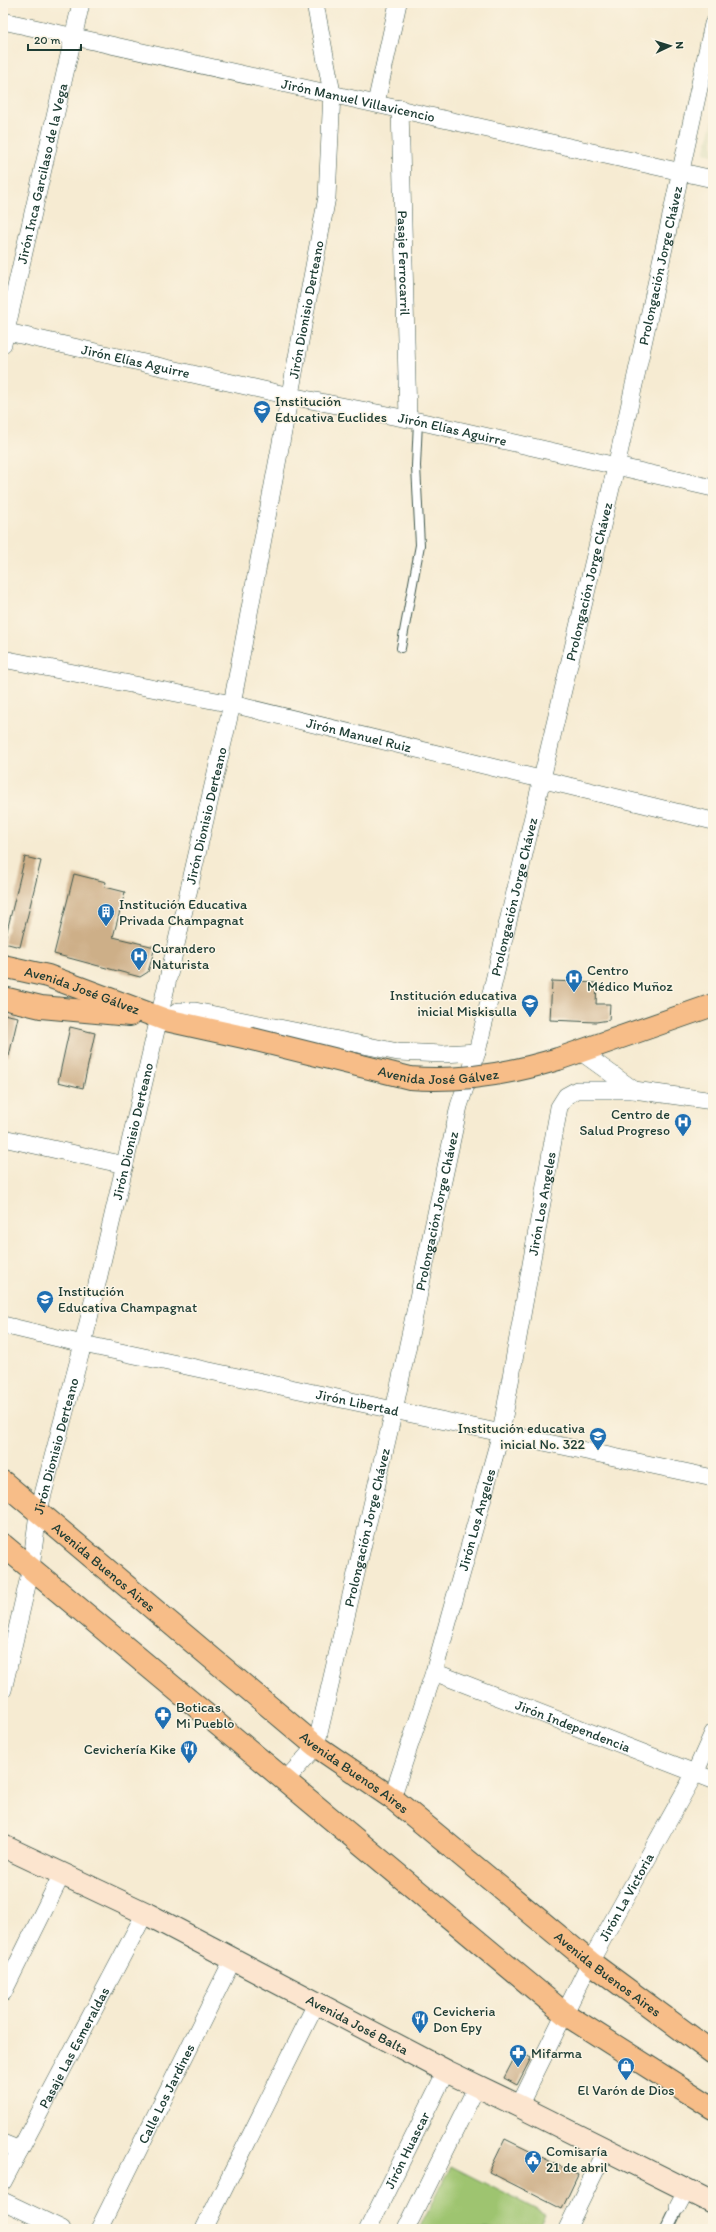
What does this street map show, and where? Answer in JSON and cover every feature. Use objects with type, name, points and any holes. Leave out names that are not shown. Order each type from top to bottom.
[{"type":"main road","name":"Avenida José Gálvez","points":[[3,966],[48,976],[163,1019]]},
{"type":"main road","name":"Avenida José Gálvez","points":[[3,998],[41,1007],[163,1019],[248,1038],[410,1078],[435,1080],[458,1079],[505,1073],[558,1059],[713,1005]]},
{"type":"main road","name":"Avenida Buenos Aires","points":[[3,1482],[316,1746],[392,1798],[590,1962],[713,2053]]},
{"type":"main road","points":[[3,1545],[565,2014],[713,2108]]},
{"type":"main road","name":"Avenida José Balta","points":[[3,1846],[145,1913],[446,2071],[606,2148],[682,2197],[713,2202]]},
{"type":"street","name":"Jirón Inca Garcilaso de la Vega","points":[[4,335],[81,3]]},
{"type":"street","name":"Jirón Dionisio Derteano","points":[[3,1690],[30,1568],[38,1513],[83,1344],[125,1165],[163,1019],[232,704],[327,197],[332,93],[315,3]]},
{"type":"street","points":[[376,103],[398,3]]},
{"type":"street","name":"Jirón Manuel Villavicencio","points":[[3,21],[713,178]]},
{"type":"street","name":"Prolongación Jorge Chávez","points":[[285,1781],[316,1746],[394,1410],[460,1106],[477,1052],[616,467],[713,24]]},
{"type":"street","name":"Pasaje Ferrocarril","points":[[400,108],[413,420]]},
{"type":"street","name":"Jirón Elías Aguirre","points":[[4,335],[290,396],[413,420],[713,488]]},
{"type":"street","name":"Jirón Manuel Ruiz","points":[[3,659],[232,704],[713,821]]},
{"type":"street","points":[[163,1019],[179,1011],[195,1011],[398,1052],[443,1054],[477,1052]]},
{"type":"street","points":[[581,1052],[634,1090],[713,1101]]},
{"type":"street","name":"Jirón Los Angeles","points":[[392,1798],[434,1672],[502,1433],[559,1107],[566,1096],[577,1090],[634,1090]]},
{"type":"street","points":[[3,1138],[125,1165]]},
{"type":"street","name":"Jirón Libertad","points":[[3,1324],[83,1344],[713,1478]]},
{"type":"street","name":"Jirón Independencia","points":[[434,1672],[713,1780]]},
{"type":"street","name":"Jirón La Victoria","points":[[519,2106],[590,1962],[695,1773],[713,1733]]},
{"type":"street","points":[[3,1993],[62,1874]]},
{"type":"street","name":"Pasaje Las Esmeraldas","points":[[3,2182],[145,1913]]},
{"type":"street","name":"Calle Los Jardines","points":[[99,2229],[233,1959]]},
{"type":"street","points":[[204,2229],[316,2004]]},
{"type":"street","name":"Jirón Huascar","points":[[368,2229],[446,2071]]},
{"type":"street","points":[[406,2229],[477,2086]]},
{"type":"street","points":[[3,2143],[20,2150]]},
{"type":"street","points":[[567,2229],[606,2148]]},
{"type":"street","points":[[667,2229],[682,2197]]},
{"type":"street","points":[[3,2201],[62,2229]]},
{"type":"lane","points":[[401,648],[420,545],[413,420]]},
{"type":"shaded area","points":[[713,119],[713,155],[704,153]]},
{"type":"green space","points":[[451,2166],[545,2214],[537,2229],[419,2229]]},
{"type":"building","points":[[25,857],[41,861],[20,947],[4,943]]},
{"type":"building","points":[[74,874],[106,882],[105,887],[125,892],[113,937],[155,947],[148,972],[140,977],[54,954]]},
{"type":"building","name":"Centro Médico Muñoz","points":[[552,981],[597,983],[596,1004],[610,1004],[609,1020],[596,1022],[550,1020]]},
{"type":"building","points":[[3,1014],[18,1017],[9,1056],[3,1056]]},
{"type":"building","points":[[70,1027],[95,1033],[83,1088],[58,1082]]},
{"type":"building","name":"Mifarma","points":[[518,2051],[531,2058],[517,2085],[504,2078]]},
{"type":"building","name":"Comisaría 21 de abril","points":[[505,2139],[578,2175],[562,2209],[489,2172]]},
{"type":"place","name":"Institución Educativa Euclides","points":[[262,424]]},
{"type":"place","name":"Institución Educativa Privada Champagnat","points":[[106,927]]},
{"type":"place","name":"Curandero Naturista","points":[[139,971]]},
{"type":"place","name":"Centro Médico Muñoz","points":[[574,993]]},
{"type":"place","name":"Institución educativa inicial Miskisulla","points":[[530,1018]]},
{"type":"place","name":"Centro de Salud Progreso","points":[[683,1137]]},
{"type":"place","name":"Institución Educativa Champagnat","points":[[45,1314]]},
{"type":"place","name":"Institución educativa inicial No. 322","points":[[598,1451]]},
{"type":"place","name":"Boticas Mi Pueblo","points":[[163,1730]]},
{"type":"place","name":"Cevichería Kike","points":[[189,1764]]},
{"type":"place","name":"Cevicheria Don Epy","points":[[420,2034]]},
{"type":"place","name":"Mifarma","points":[[518,2068]]},
{"type":"place","name":"El Varón de Dios","points":[[626,2081]]},
{"type":"place","name":"Comisaría 21 de abril","points":[[533,2174]]}]
